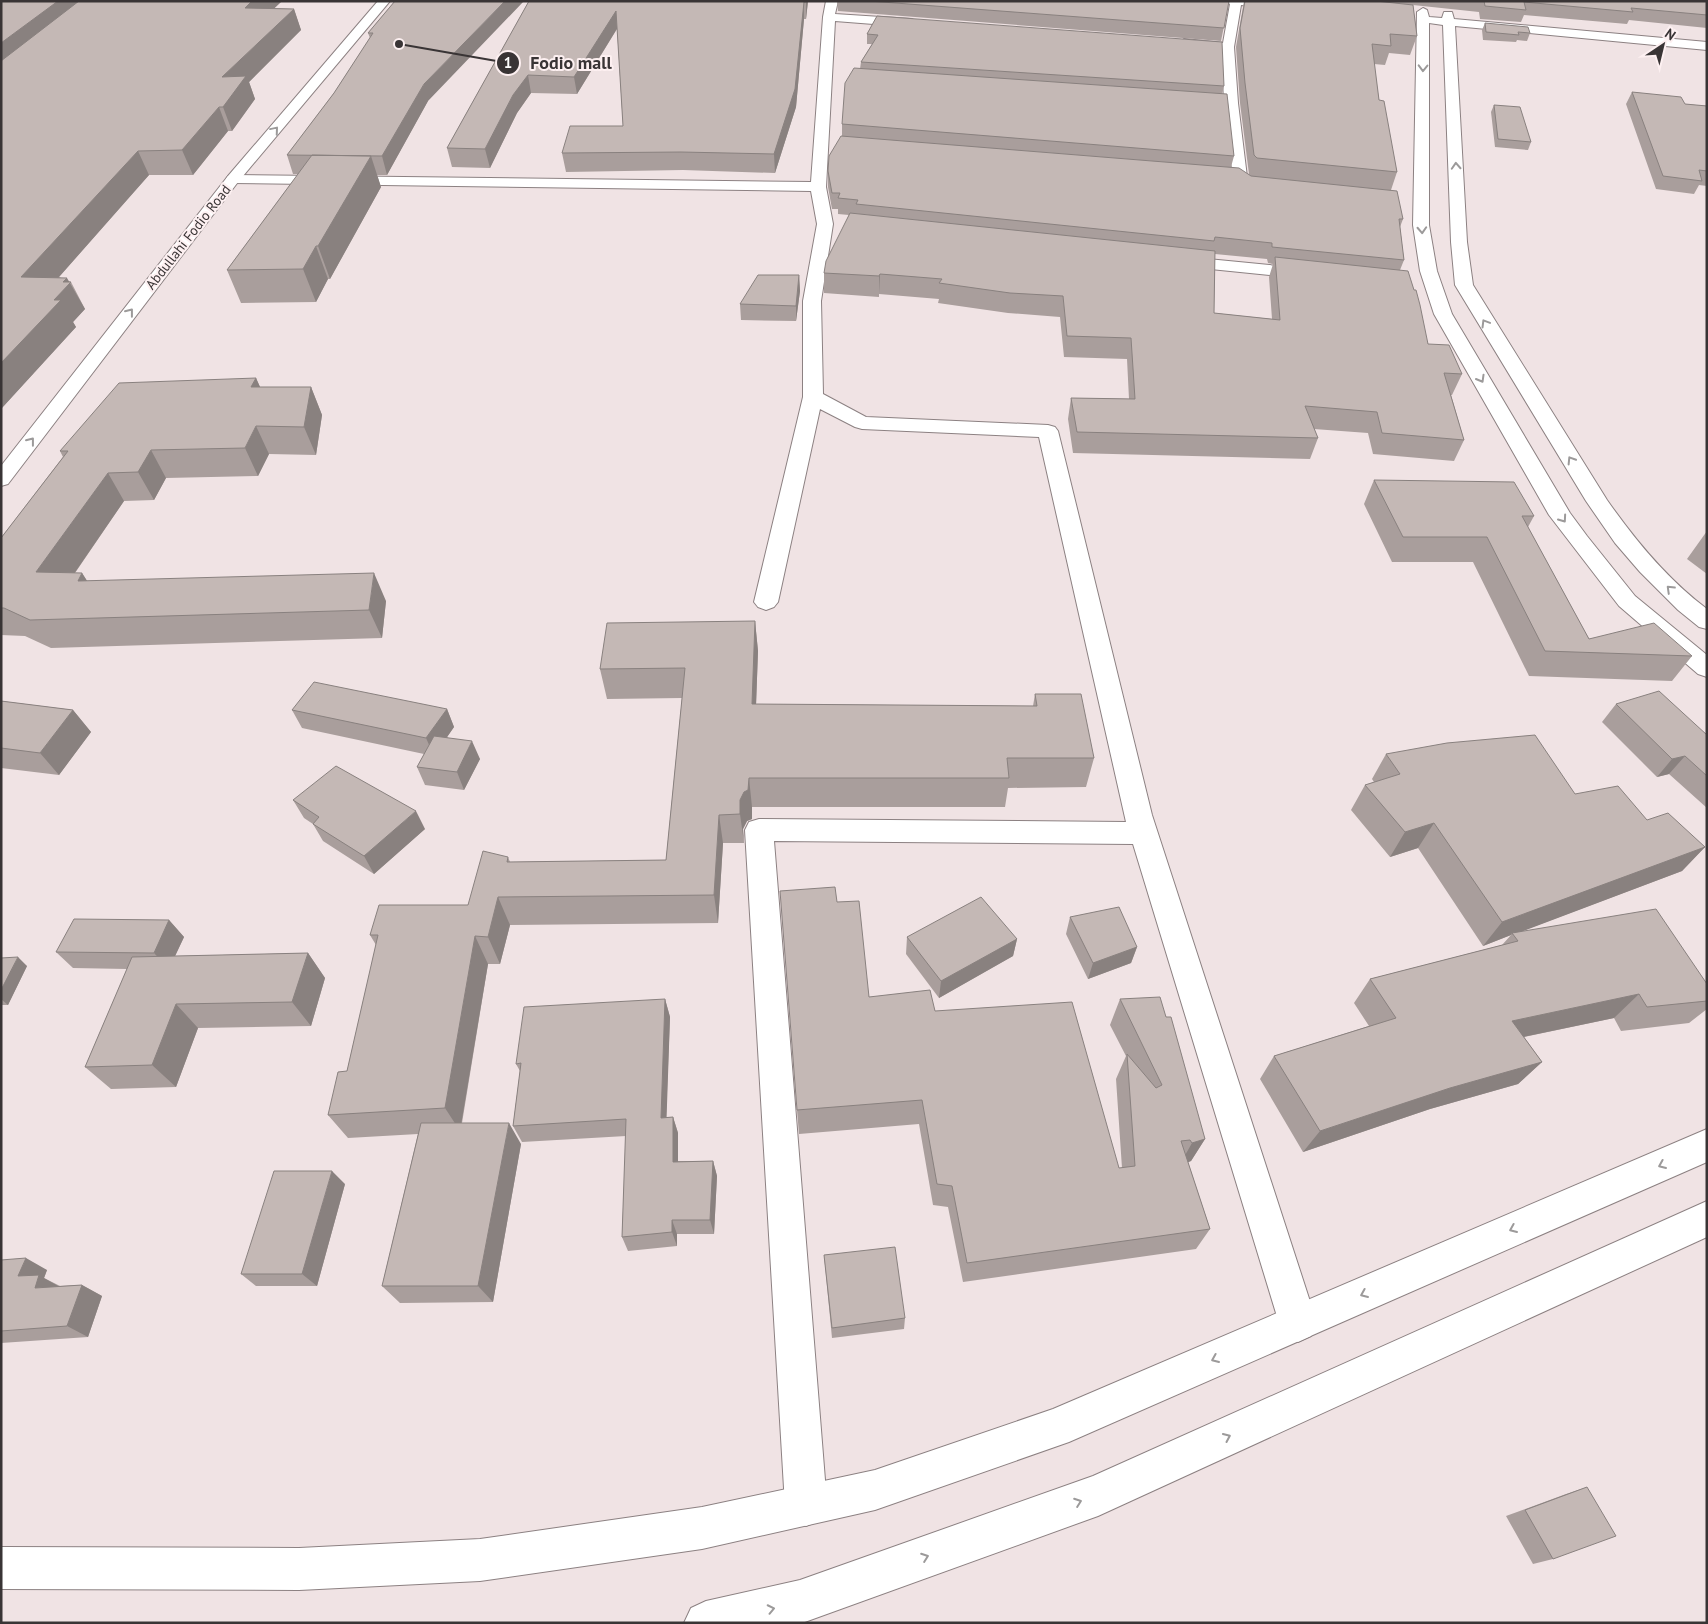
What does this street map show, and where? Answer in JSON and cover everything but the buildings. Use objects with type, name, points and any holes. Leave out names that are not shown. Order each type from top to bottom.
[{"type":"street","name":"Abdullahi Fodio Road","points":[[104,321],[364,1]]},
{"type":"street","name":"Abdullahi Fodio Road","points":[[1,480],[233,179],[384,1]]},
{"type":"street","points":[[1232,1],[1295,7]]},
{"type":"street","points":[[1236,1],[1228,47],[1226,102],[1240,178],[1247,185],[1276,188]]},
{"type":"street","points":[[766,602],[813,397],[812,301],[835,225],[818,187],[827,144],[830,9],[928,24]]},
{"type":"street","points":[[1707,46],[1418,15],[1416,202],[1423,256],[1432,287],[1443,314],[1560,514],[1627,601],[1707,668]]},
{"type":"street","points":[[1448,18],[1707,38]]},
{"type":"street","points":[[1448,18],[1460,249],[1464,285],[1501,349],[1607,516],[1648,567],[1686,604],[1707,621]]},
{"type":"street","points":[[1169,42],[1228,47]]},
{"type":"street","points":[[1220,176],[1240,178]]},
{"type":"street","points":[[233,179],[818,187]]},
{"type":"street","points":[[1158,259],[1325,276]]},
{"type":"street","points":[[1413,285],[1432,287]]},
{"type":"street","points":[[813,397],[862,423],[1048,430],[1143,833],[1298,1322]]},
{"type":"street","points":[[806,1505],[759,830],[1143,833]]},
{"type":"street","points":[[1,1568],[299,1570],[480,1560],[702,1528],[875,1490],[1055,1428],[1707,1145]]},
{"type":"street","points":[[706,1623],[800,1602],[1098,1495],[1707,1219]]},
{"type":"place","name":"Fodio mall","points":[[399,44]]}]
